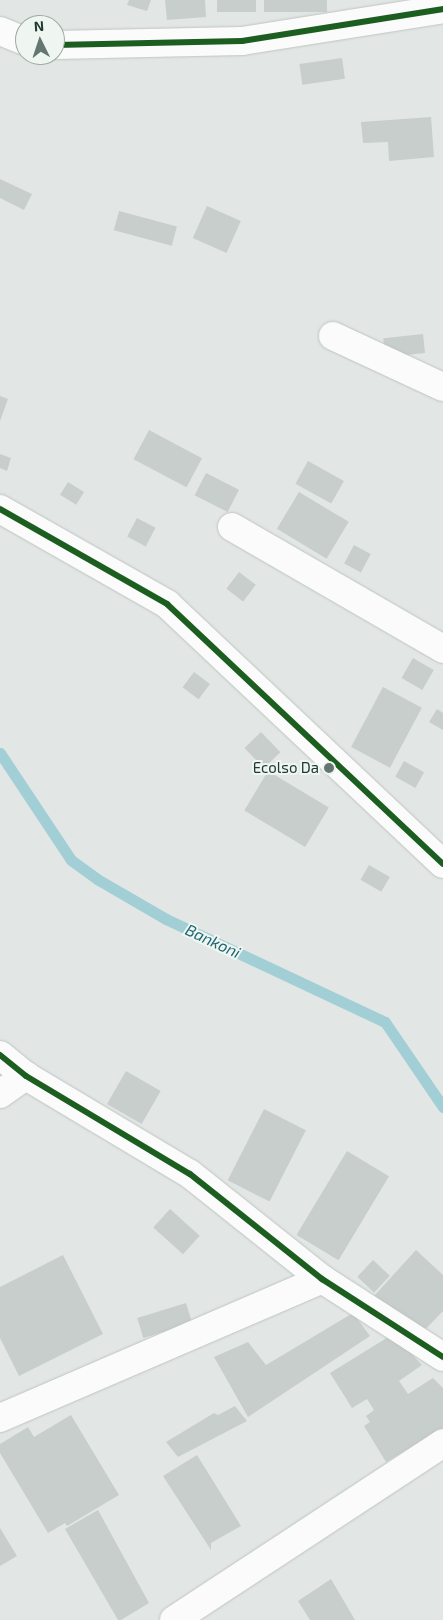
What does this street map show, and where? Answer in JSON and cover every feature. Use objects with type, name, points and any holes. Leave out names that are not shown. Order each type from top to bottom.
[{"type":"street","points":[[65,46],[242,41],[443,8]]},
{"type":"street","points":[[0,31],[15,37]]},
{"type":"street","points":[[333,336],[443,387]]},
{"type":"street","points":[[0,509],[167,604],[443,864]]},
{"type":"street","points":[[232,527],[443,649]]},
{"type":"street","points":[[0,1055],[26,1076],[190,1174],[322,1279],[443,1357]]},
{"type":"street","points":[[0,1094],[26,1076]]},
{"type":"street","points":[[0,1418],[322,1279]]},
{"type":"street","points":[[174,1620],[443,1443]]},
{"type":"building","points":[[129,0],[151,0],[147,11],[127,5]]},
{"type":"building","points":[[165,0],[205,0],[206,17],[167,20]]},
{"type":"building","points":[[217,0],[256,0],[256,12],[217,12]]},
{"type":"building","points":[[264,0],[327,0],[327,12],[264,12]]},
{"type":"building","points":[[342,58],[345,79],[302,85],[299,64]]},
{"type":"building","points":[[431,117],[434,157],[389,161],[388,142],[363,143],[361,122]]},
{"type":"building","points":[[0,179],[32,194],[24,210],[0,198]]},
{"type":"building","points":[[207,206],[241,221],[227,253],[193,238]]},
{"type":"building","points":[[119,211],[177,227],[172,246],[114,230]]},
{"type":"building","points":[[423,334],[425,353],[385,357],[383,338]]},
{"type":"building","points":[[0,396],[8,399],[0,421]]},
{"type":"building","points":[[149,430],[202,458],[186,487],[134,459]]},
{"type":"building","points":[[0,454],[11,458],[7,471],[0,468]]},
{"type":"building","points":[[308,461],[344,481],[331,504],[295,484]]},
{"type":"building","points":[[206,473],[239,490],[228,512],[195,495]]},
{"type":"building","points":[[68,482],[84,492],[76,505],[60,495]]},
{"type":"building","points":[[299,492],[349,522],[327,559],[277,529]]},
{"type":"building","points":[[137,518],[156,528],[146,546],[127,537]]},
{"type":"building","points":[[354,545],[371,554],[361,572],[344,564]]},
{"type":"building","points":[[239,572],[256,585],[243,601],[226,589]]},
{"type":"building","points":[[413,658],[434,670],[422,690],[402,678]]},
{"type":"building","points":[[194,672],[210,684],[199,699],[183,687]]},
{"type":"building","points":[[383,687],[422,708],[390,768],[351,747]]},
{"type":"building","points":[[437,709],[443,713],[443,730],[429,722]]},
{"type":"building","points":[[261,732],[280,752],[264,768],[244,748]]},
{"type":"building","points":[[404,761],[424,772],[415,788],[395,777]]},
{"type":"building","points":[[268,771],[329,808],[305,847],[244,810]]},
{"type":"building","points":[[369,865],[390,877],[381,892],[360,880]]},
{"type":"building","points":[[126,1071],[161,1091],[142,1124],[107,1104]]},
{"type":"building","points":[[264,1109],[306,1130],[270,1202],[228,1180]]},
{"type":"building","points":[[347,1151],[389,1176],[339,1260],[297,1235]]},
{"type":"building","points":[[170,1209],[200,1236],[183,1254],[153,1228]]},
{"type":"building","points":[[416,1250],[443,1275],[443,1311],[418,1337],[374,1296]]},
{"type":"building","points":[[63,1255],[103,1334],[19,1376],[0,1338],[0,1287]]},
{"type":"building","points":[[373,1260],[390,1276],[374,1293],[357,1277]]},
{"type":"building","points":[[186,1303],[192,1323],[143,1338],[137,1318]]},
{"type":"building","points":[[353,1313],[370,1336],[248,1417],[214,1357],[248,1342],[266,1365]]},
{"type":"building","points":[[393,1334],[422,1365],[399,1381],[408,1394],[433,1378],[443,1388],[443,1428],[386,1462],[364,1426],[370,1422],[366,1416],[374,1410],[367,1399],[352,1408],[330,1373]]},
{"type":"building","points":[[235,1406],[247,1421],[178,1457],[166,1442],[214,1413],[218,1415]]},
{"type":"building","points":[[71,1415],[119,1495],[67,1526],[65,1523],[48,1533],[0,1453],[0,1444],[28,1427],[34,1437]]},
{"type":"building","points":[[197,1455],[241,1526],[211,1543],[211,1550],[163,1476]]},
{"type":"building","points":[[98,1510],[149,1603],[121,1620],[118,1620],[65,1529]]},
{"type":"building","points":[[0,1528],[17,1556],[0,1566]]},
{"type":"building","points":[[331,1579],[355,1620],[310,1620],[298,1601]]},
{"type":"waterway","name":"Bankoni","points":[[0,753],[71,860],[97,879],[166,919],[385,1022],[443,1107]]},
{"type":"cycle path","points":[[65,45],[242,41],[443,9]]},
{"type":"cycle path","points":[[0,509],[167,604],[443,864]]},
{"type":"cycle path","points":[[0,1055],[26,1076],[190,1174],[322,1279],[443,1357]]},
{"type":"place","name":"Ecolso Da","points":[[329,768]]}]
